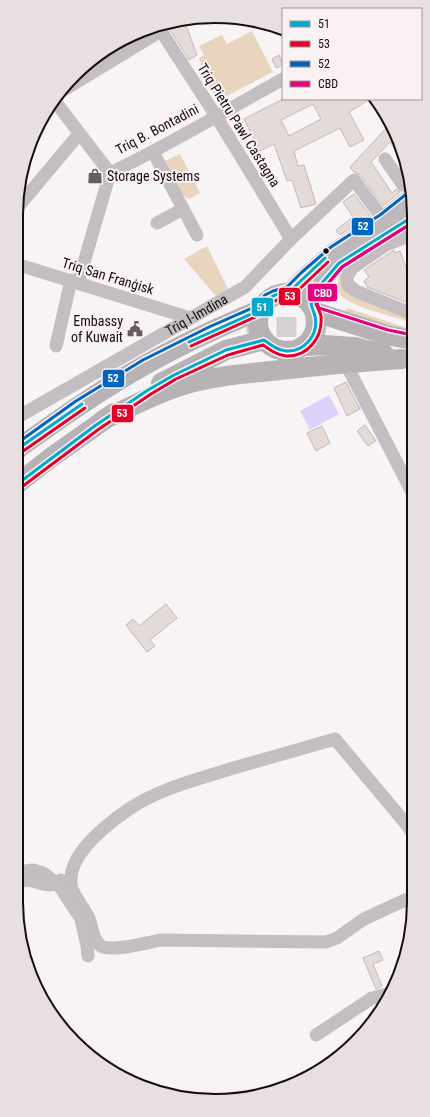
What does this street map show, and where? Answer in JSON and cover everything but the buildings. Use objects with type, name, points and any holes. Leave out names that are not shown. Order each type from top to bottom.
[{"type":"highway","points":[[289,292],[298,294],[305,298],[313,308],[317,319],[317,327],[310,341],[304,346]]},
{"type":"highway","name":"Triq l-Imdina","points":[[23,445],[80,405],[146,364],[211,330],[262,307],[275,295],[289,292]]},
{"type":"highway","points":[[23,480],[100,423],[148,390],[215,355],[235,347],[245,346],[259,331],[258,320],[262,307]]},
{"type":"highway","points":[[313,308],[388,334],[407,339]]},
{"type":"highway","points":[[327,331],[407,356]]},
{"type":"highway","points":[[23,459],[39,446],[140,382],[178,361],[214,344],[255,336],[270,346],[283,351],[291,351],[304,346],[324,345],[354,347],[407,357]]},
{"type":"highway","points":[[100,423],[151,397],[171,389],[202,380],[234,375],[407,357]]},
{"type":"main road","name":"Triq l-Imdina","points":[[289,292],[334,251],[382,219],[406,195]]},
{"type":"main road","points":[[313,308],[322,283],[339,263],[407,220]]},
{"type":"street","name":"Triq Pietru Pawl Castagna","points":[[161,31],[216,116],[291,239]]},
{"type":"street","points":[[76,82],[157,32]]},
{"type":"street","name":"Triq B. Bontadini","points":[[110,173],[153,152],[282,80]]},
{"type":"street","points":[[56,346],[74,282],[110,173],[58,105]]},
{"type":"street","points":[[23,201],[79,134]]},
{"type":"street","points":[[153,152],[197,235]]},
{"type":"street","points":[[385,159],[405,188]]},
{"type":"street","name":"Triq l-Imdina","points":[[23,414],[245,287],[291,239],[354,180],[382,219]]},
{"type":"street","points":[[157,223],[183,209]]},
{"type":"street","points":[[407,237],[386,245],[352,268],[347,277],[348,285],[356,291],[407,312]]},
{"type":"street","name":"Triq San Franġisk","points":[[23,266],[190,318]]},
{"type":"street","points":[[349,363],[350,370],[407,482]]},
{"type":"street","points":[[407,825],[335,738],[195,780],[143,800],[98,832],[80,854],[73,868],[72,875],[72,889],[89,919],[98,943],[102,947],[110,948],[138,945],[160,940],[326,942],[337,938],[364,919],[407,899]]},
{"type":"street","points":[[23,871],[33,870],[43,872],[58,884],[80,919],[88,956]]},
{"type":"street","points":[[23,882],[32,881],[47,885],[58,884],[63,877],[72,875]]},
{"type":"street","points":[[316,1035],[369,1000],[383,995]]},
{"type":"shaded area","points":[[252,31],[273,72],[221,99],[216,97],[199,71],[201,64],[199,58],[204,55],[199,46],[222,35],[227,44]]},
{"type":"shaded area","points":[[180,154],[200,193],[189,199],[181,194],[165,161]]},
{"type":"shaded area","points":[[207,246],[228,289],[216,296],[184,259]]},
{"type":"shaded area","points":[[348,268],[343,276],[407,317],[407,321],[354,304],[347,300],[339,293],[337,287],[339,277]]},
{"type":"shaded area","points":[[347,308],[407,329],[344,318]]},
{"type":"shaded area","points":[[329,395],[339,414],[310,430],[300,411]]},
{"type":"tunnel","points":[[247,333],[276,327],[304,327],[327,331]]},
{"type":"transit line","name":"52","points":[[23,439],[76,401],[143,360],[209,327],[257,306],[265,295],[287,287],[331,247],[380,215],[406,195]]},
{"type":"transit line","name":"51","points":[[23,480],[96,425],[148,390],[174,375],[226,350],[264,340],[277,348],[286,351],[293,351],[305,345],[313,335],[315,329],[315,316],[311,304],[322,283],[339,263],[407,220]]},
{"type":"transit line","name":"53","points":[[23,486],[99,429],[176,379],[228,355],[263,345],[286,356],[301,353],[307,349],[317,338],[321,324],[321,316],[316,304],[326,286],[342,267],[407,226]]},
{"type":"transit line","name":"CBD","points":[[407,226],[342,267],[326,286],[317,304],[319,308],[388,330],[407,334]]},
{"type":"transit line","name":"51","points":[[189,342],[260,310],[268,299],[275,295],[289,292],[325,258]]},
{"type":"transit line","name":"53","points":[[191,346],[262,314],[271,303],[277,300],[292,296],[328,262]]},
{"type":"transit line","name":"51","points":[[23,445],[82,404]]},
{"type":"transit line","name":"53","points":[[23,451],[85,408]]},
{"type":"place","name":"Storage Systems","points":[[95,176]]},
{"type":"place","name":"Embassy of Kuwait","points":[[135,329]]}]
